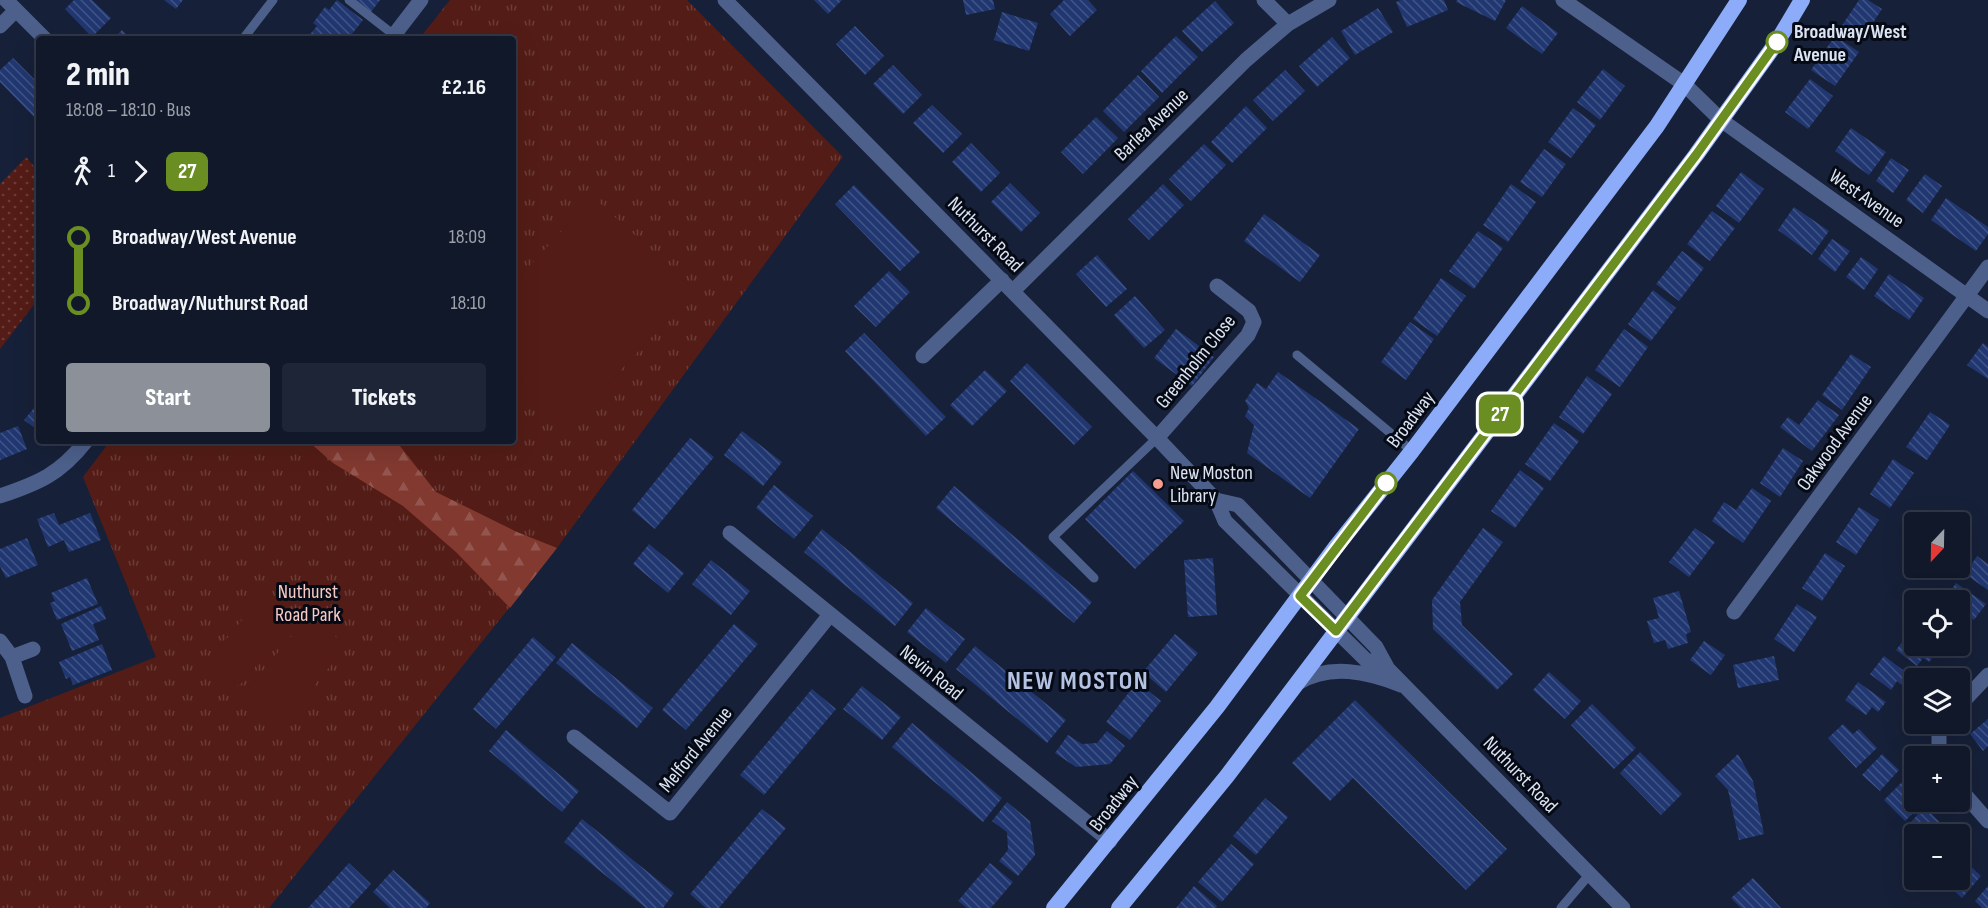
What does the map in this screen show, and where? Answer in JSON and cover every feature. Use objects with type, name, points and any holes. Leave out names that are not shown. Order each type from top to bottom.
[{"type":"highway","name":"Broadway","points":[[1054,908],[1110,842],[1412,451],[1638,151],[1739,0]]},
{"type":"highway","points":[[1119,908],[1227,777],[1721,120],[1777,42],[1802,0]]},
{"type":"street","points":[[393,36],[421,0]]},
{"type":"street","name":"Nuthurst Road","points":[[725,0],[1157,438],[1216,500],[1225,521],[1366,660],[1388,669]]},
{"type":"street","points":[[1264,0],[1288,24]]},
{"type":"street","name":"Barlea Avenue","points":[[923,356],[1007,285],[1288,24],[1329,0]]},
{"type":"street","points":[[1563,0],[1684,84]]},
{"type":"street","points":[[0,26],[11,5],[42,36]]},
{"type":"street","name":"West Avenue","points":[[1684,84],[1721,120],[1988,311]]},
{"type":"street","name":"Oakwood Avenue","points":[[1734,612],[1988,267]]},
{"type":"street","name":"Greenholm Close","points":[[1157,438],[1248,335],[1254,322],[1249,311],[1217,286]]},
{"type":"street","points":[[0,496],[38,483],[57,472],[83,444]]},
{"type":"street","name":"Nuthurst Road","points":[[1216,500],[1238,505],[1376,647],[1388,669],[1623,908]]},
{"type":"street","name":"Nevin Road","points":[[730,534],[1110,842]]},
{"type":"street","name":"Melford Avenue","points":[[574,737],[670,813],[829,616]]},
{"type":"street","points":[[0,641],[12,657],[25,696]]},
{"type":"street","points":[[12,657],[33,649]]},
{"type":"street","points":[[1297,683],[1313,675],[1335,670],[1366,674],[1407,687]]},
{"type":"street","points":[[1970,694],[1988,675]]},
{"type":"street","points":[[1970,801],[1988,821]]},
{"type":"lane","points":[[245,36],[273,0]]},
{"type":"lane","points":[[349,0],[391,36]]},
{"type":"lane","points":[[1297,355],[1412,451]]},
{"type":"lane","points":[[1094,578],[1053,537],[1157,438]]},
{"type":"lane","points":[[1562,908],[1589,875]]},
{"type":"green space","name":"Nuthurst Road Park","points":[[450,0],[687,0],[843,157],[557,548],[269,908],[0,908],[0,718],[156,657],[83,477],[108,444],[516,444],[516,36],[421,36]]},
{"type":"green space","points":[[26,157],[36,169],[36,302],[0,349],[0,184]]},
{"type":"green space","points":[[593,197],[695,290],[569,426],[516,377],[516,281]]},
{"type":"green space","points":[[311,444],[398,444],[436,492],[517,532],[557,548],[510,608],[456,552],[403,506],[333,463]]},
{"type":"green space","points":[[262,596],[293,622],[239,686],[208,661]]},
{"type":"green space","points":[[309,615],[347,646],[275,732],[238,701]]},
{"type":"building","points":[[74,0],[92,0],[111,18],[91,36],[65,9]]},
{"type":"building","points":[[164,0],[183,0],[176,9]]},
{"type":"building","points":[[337,0],[363,20],[350,36],[309,36],[317,26],[313,23],[325,7],[329,10]]},
{"type":"building","points":[[356,0],[380,0],[371,12]]},
{"type":"building","points":[[814,0],[842,0],[828,14]]},
{"type":"building","points":[[963,0],[993,0],[995,9],[966,15]]},
{"type":"building","points":[[1064,0],[1088,0],[1097,10],[1070,36],[1050,14]]},
{"type":"building","points":[[1444,0],[1448,10],[1407,27],[1396,2]]},
{"type":"building","points":[[1457,0],[1506,0],[1495,21],[1456,2]]},
{"type":"building","points":[[1859,0],[1868,0],[1882,9],[1859,44],[1839,30]]},
{"type":"building","points":[[1215,1],[1234,23],[1202,52],[1182,31]]},
{"type":"building","points":[[1522,6],[1558,33],[1542,54],[1506,28]]},
{"type":"building","points":[[1378,8],[1393,32],[1355,55],[1341,31]]},
{"type":"building","points":[[1002,12],[1038,23],[1029,51],[994,40]]},
{"type":"building","points":[[855,26],[884,56],[865,75],[836,44]]},
{"type":"building","points":[[122,30],[128,36],[116,36]]},
{"type":"building","points":[[1176,36],[1198,57],[1162,93],[1141,71]]},
{"type":"building","points":[[1835,36],[1859,52],[1835,86],[1811,70]]},
{"type":"building","points":[[1332,37],[1350,58],[1317,87],[1299,66]]},
{"type":"building","points":[[13,58],[36,81],[36,119],[0,82],[0,70]]},
{"type":"building","points":[[893,65],[922,95],[903,114],[873,84]]},
{"type":"building","points":[[1603,69],[1625,86],[1600,120],[1577,102]]},
{"type":"building","points":[[1285,70],[1305,91],[1273,121],[1253,100]]},
{"type":"building","points":[[1138,75],[1159,97],[1124,132],[1103,111]]},
{"type":"building","points":[[1810,79],[1833,96],[1808,129],[1785,112]]},
{"type":"building","points":[[932,105],[962,134],[943,153],[913,123]]},
{"type":"building","points":[[1246,106],[1267,128],[1232,163],[1211,142]]},
{"type":"building","points":[[1573,108],[1596,125],[1571,158],[1548,142]]},
{"type":"building","points":[[1096,117],[1118,138],[1083,174],[1061,152]]},
{"type":"building","points":[[1851,128],[1886,152],[1869,175],[1835,151]]},
{"type":"building","points":[[971,143],[1000,173],[981,192],[952,162]]},
{"type":"building","points":[[1204,144],[1226,165],[1191,201],[1169,179]]},
{"type":"building","points":[[1544,149],[1566,164],[1542,197],[1520,182]]},
{"type":"building","points":[[1891,158],[1909,170],[1893,193],[1876,181]]},
{"type":"building","points":[[1741,172],[1764,189],[1739,223],[1716,206]]},
{"type":"building","points":[[1925,174],[1942,186],[1923,213],[1906,200]]},
{"type":"building","points":[[1010,183],[1040,213],[1021,232],[991,202]]},
{"type":"building","points":[[1163,184],[1184,205],[1149,240],[1128,219]]},
{"type":"building","points":[[1511,184],[1536,202],[1508,242],[1483,225]]},
{"type":"building","points":[[854,185],[920,252],[900,271],[835,204]]},
{"type":"building","points":[[1946,198],[1988,227],[1988,234],[1976,251],[1931,220]]},
{"type":"building","points":[[1794,207],[1829,231],[1812,255],[1778,230]]},
{"type":"building","points":[[1712,211],[1735,228],[1710,261],[1687,244]]},
{"type":"building","points":[[1264,214],[1320,255],[1300,282],[1244,241]]},
{"type":"building","points":[[1478,231],[1503,248],[1474,289],[1449,271]]},
{"type":"building","points":[[1832,239],[1850,251],[1835,272],[1818,259]]},
{"type":"building","points":[[1682,251],[1704,268],[1679,301],[1656,284]]},
{"type":"building","points":[[1097,255],[1127,289],[1106,307],[1076,274]]},
{"type":"building","points":[[1861,257],[1878,269],[1864,290],[1846,277]]},
{"type":"building","points":[[889,271],[910,292],[876,327],[854,306]]},
{"type":"building","points":[[1889,274],[1924,298],[1909,320],[1874,296]]},
{"type":"building","points":[[1441,278],[1466,296],[1437,336],[1413,319]]},
{"type":"building","points":[[1653,290],[1676,308],[1651,341],[1628,324]]},
{"type":"building","points":[[1135,296],[1165,330],[1144,348],[1114,315]]},
{"type":"building","points":[[1410,322],[1434,339],[1406,380],[1381,362]]},
{"type":"building","points":[[1176,329],[1214,357],[1192,386],[1154,358]]},
{"type":"building","points":[[1624,329],[1648,347],[1620,387],[1595,370]]},
{"type":"building","points":[[864,333],[946,417],[926,436],[845,351]]},
{"type":"building","points":[[1983,343],[1988,347],[1988,379],[1967,365]]},
{"type":"building","points":[[1851,354],[1871,367],[1842,410],[1822,395]]},
{"type":"building","points":[[1027,363],[1092,427],[1074,445],[1010,381]]},
{"type":"building","points":[[985,370],[1007,391],[972,426],[950,405]]},
{"type":"building","points":[[1278,372],[1359,429],[1310,498],[1247,453],[1254,425],[1245,416],[1249,408],[1245,401],[1257,383],[1266,389]]},
{"type":"building","points":[[1587,376],[1612,394],[1583,434],[1559,417]]},
{"type":"building","points":[[1818,400],[1839,415],[1812,451],[1780,427],[1788,417],[1799,425]]},
{"type":"building","points":[[36,406],[36,429],[24,420]]},
{"type":"building","points":[[1930,412],[1950,425],[1927,460],[1906,447]]},
{"type":"building","points":[[1554,423],[1579,441],[1550,481],[1525,464]]},
{"type":"building","points":[[18,426],[27,449],[0,460],[0,433]]},
{"type":"building","points":[[742,431],[782,462],[763,486],[724,455]]},
{"type":"building","points":[[690,438],[714,457],[655,529],[632,510]]},
{"type":"building","points":[[1783,448],[1803,461],[1780,497],[1760,483]]},
{"type":"building","points":[[1893,459],[1914,473],[1890,508],[1870,494]]},
{"type":"building","points":[[1520,470],[1544,488],[1515,528],[1491,511]]},
{"type":"building","points":[[1133,471],[1184,521],[1135,569],[1085,519]]},
{"type":"building","points":[[774,485],[813,516],[794,539],[756,508]]},
{"type":"building","points":[[954,486],[1092,602],[1074,623],[936,508]]},
{"type":"building","points":[[1752,488],[1771,501],[1743,543],[1712,521],[1724,502],[1736,510]]},
{"type":"building","points":[[1859,507],[1879,520],[1856,555],[1836,542]]},
{"type":"building","points":[[54,513],[59,525],[90,513],[101,540],[69,552],[64,540],[48,547],[37,519]]},
{"type":"building","points":[[1483,528],[1503,542],[1460,602],[1462,625],[1513,674],[1497,690],[1433,629],[1432,600]]},
{"type":"building","points":[[1695,528],[1715,542],[1689,577],[1669,562]]},
{"type":"building","points":[[822,529],[913,603],[895,626],[804,552]]},
{"type":"building","points":[[27,538],[38,565],[6,578],[0,566],[0,549]]},
{"type":"building","points":[[649,544],[684,573],[668,593],[633,564]]},
{"type":"building","points":[[1825,553],[1845,566],[1822,601],[1802,588]]},
{"type":"building","points":[[1977,556],[1988,564],[1988,590],[1970,577],[1970,566]]},
{"type":"building","points":[[1213,558],[1217,615],[1188,617],[1184,560]]},
{"type":"building","points":[[711,560],[750,591],[731,615],[692,584]]},
{"type":"building","points":[[87,578],[98,604],[57,620],[50,603],[55,601],[51,593]]},
{"type":"building","points":[[1956,583],[1966,590],[1951,590]]},
{"type":"building","points":[[1679,591],[1691,632],[1686,634],[1688,643],[1668,649],[1665,640],[1654,643],[1647,621],[1659,618],[1653,598]]},
{"type":"building","points":[[1970,593],[1986,604],[1974,620],[1970,617]]},
{"type":"building","points":[[1797,604],[1817,617],[1794,652],[1774,639]]},
{"type":"building","points":[[101,606],[106,619],[93,624],[99,640],[72,651],[61,624]]},
{"type":"building","points":[[926,608],[965,639],[946,663],[907,632]]},
{"type":"building","points":[[734,624],[758,644],[686,730],[662,710]]},
{"type":"building","points":[[1175,634],[1198,653],[1166,692],[1143,672]]},
{"type":"building","points":[[533,637],[556,657],[496,729],[473,709]]},
{"type":"building","points":[[1904,640],[1904,656],[1934,656],[1929,662],[1923,658],[1917,666],[1896,650]]},
{"type":"building","points":[[1704,641],[1725,655],[1711,675],[1690,660]]},
{"type":"building","points":[[572,643],[653,708],[637,728],[556,663]]},
{"type":"building","points":[[102,644],[112,670],[73,685],[70,677],[66,679],[59,662]]},
{"type":"building","points":[[975,646],[1066,720],[1047,743],[956,669]]},
{"type":"building","points":[[1774,656],[1779,680],[1738,688],[1733,665]]},
{"type":"building","points":[[1884,656],[1904,671],[1904,685],[1897,681],[1891,690],[1870,674]]},
{"type":"building","points":[[1549,672],[1581,701],[1565,719],[1533,690]]},
{"type":"building","points":[[1137,682],[1161,701],[1130,740],[1106,722]]},
{"type":"building","points":[[1858,682],[1886,702],[1878,712],[1872,707],[1866,715],[1845,700]]},
{"type":"building","points":[[862,686],[901,717],[882,740],[843,709]]},
{"type":"building","points":[[812,689],[836,709],[764,795],[740,775]]},
{"type":"building","points":[[1355,700],[1507,849],[1466,890],[1353,778],[1330,801],[1292,763]]},
{"type":"building","points":[[1592,704],[1636,748],[1614,769],[1571,725]]},
{"type":"building","points":[[1988,719],[1988,746],[1983,751],[1970,734]]},
{"type":"building","points":[[912,723],[1002,798],[983,822],[892,747]]},
{"type":"building","points":[[1843,724],[1853,734],[1859,729],[1877,748],[1856,768],[1828,738]]},
{"type":"building","points":[[506,730],[579,791],[562,812],[489,751]]},
{"type":"building","points":[[1107,731],[1125,746],[1110,764],[1076,767],[1055,753],[1068,735],[1082,744],[1097,743]]},
{"type":"building","points":[[1640,752],[1682,794],[1661,815],[1620,773]]},
{"type":"building","points":[[1738,754],[1753,781],[1764,834],[1739,840],[1728,790],[1715,776]]},
{"type":"building","points":[[1882,754],[1899,770],[1880,791],[1862,775]]},
{"type":"building","points":[[1904,780],[1904,812],[1914,812],[1905,821],[1884,800]]},
{"type":"building","points":[[1265,798],[1288,817],[1256,855],[1233,836]]},
{"type":"building","points":[[1007,802],[1030,821],[1035,855],[1018,876],[999,861],[1008,850],[1007,832],[992,821]]},
{"type":"building","points":[[762,809],[786,828],[719,908],[706,908],[690,894]]},
{"type":"building","points":[[1920,812],[1929,812],[1942,824],[1909,824]]},
{"type":"building","points":[[582,819],[674,893],[663,908],[646,908],[564,842]]},
{"type":"building","points":[[1231,844],[1254,864],[1222,902],[1198,882]]},
{"type":"building","points":[[349,863],[371,884],[349,908],[308,908]]},
{"type":"building","points":[[990,863],[1013,882],[991,908],[967,908],[958,901]]},
{"type":"building","points":[[1970,866],[1981,876],[1970,889]]},
{"type":"building","points":[[393,870],[430,903],[426,908],[390,908],[373,892]]},
{"type":"building","points":[[1753,878],[1781,908],[1741,908],[1731,898]]},
{"type":"building","points":[[1194,886],[1217,906],[1216,908],[1176,908]]},
{"type":"building","points":[[1988,886],[1988,908],[1982,908],[1975,901]]},
{"type":"building","points":[[1954,890],[1969,890],[1962,898]]},
{"type":"bus line","name":"27","points":[[1386,483],[1300,596],[1336,631],[1696,155],[1777,42]]},
{"type":"place","name":"Broadway/West Avenue","points":[[1777,42]]},
{"type":"place","name":"New Moston Library","points":[[1158,484]]},
{"type":"district","name":"NEW MOSTON","points":[[1078,680]]}]
